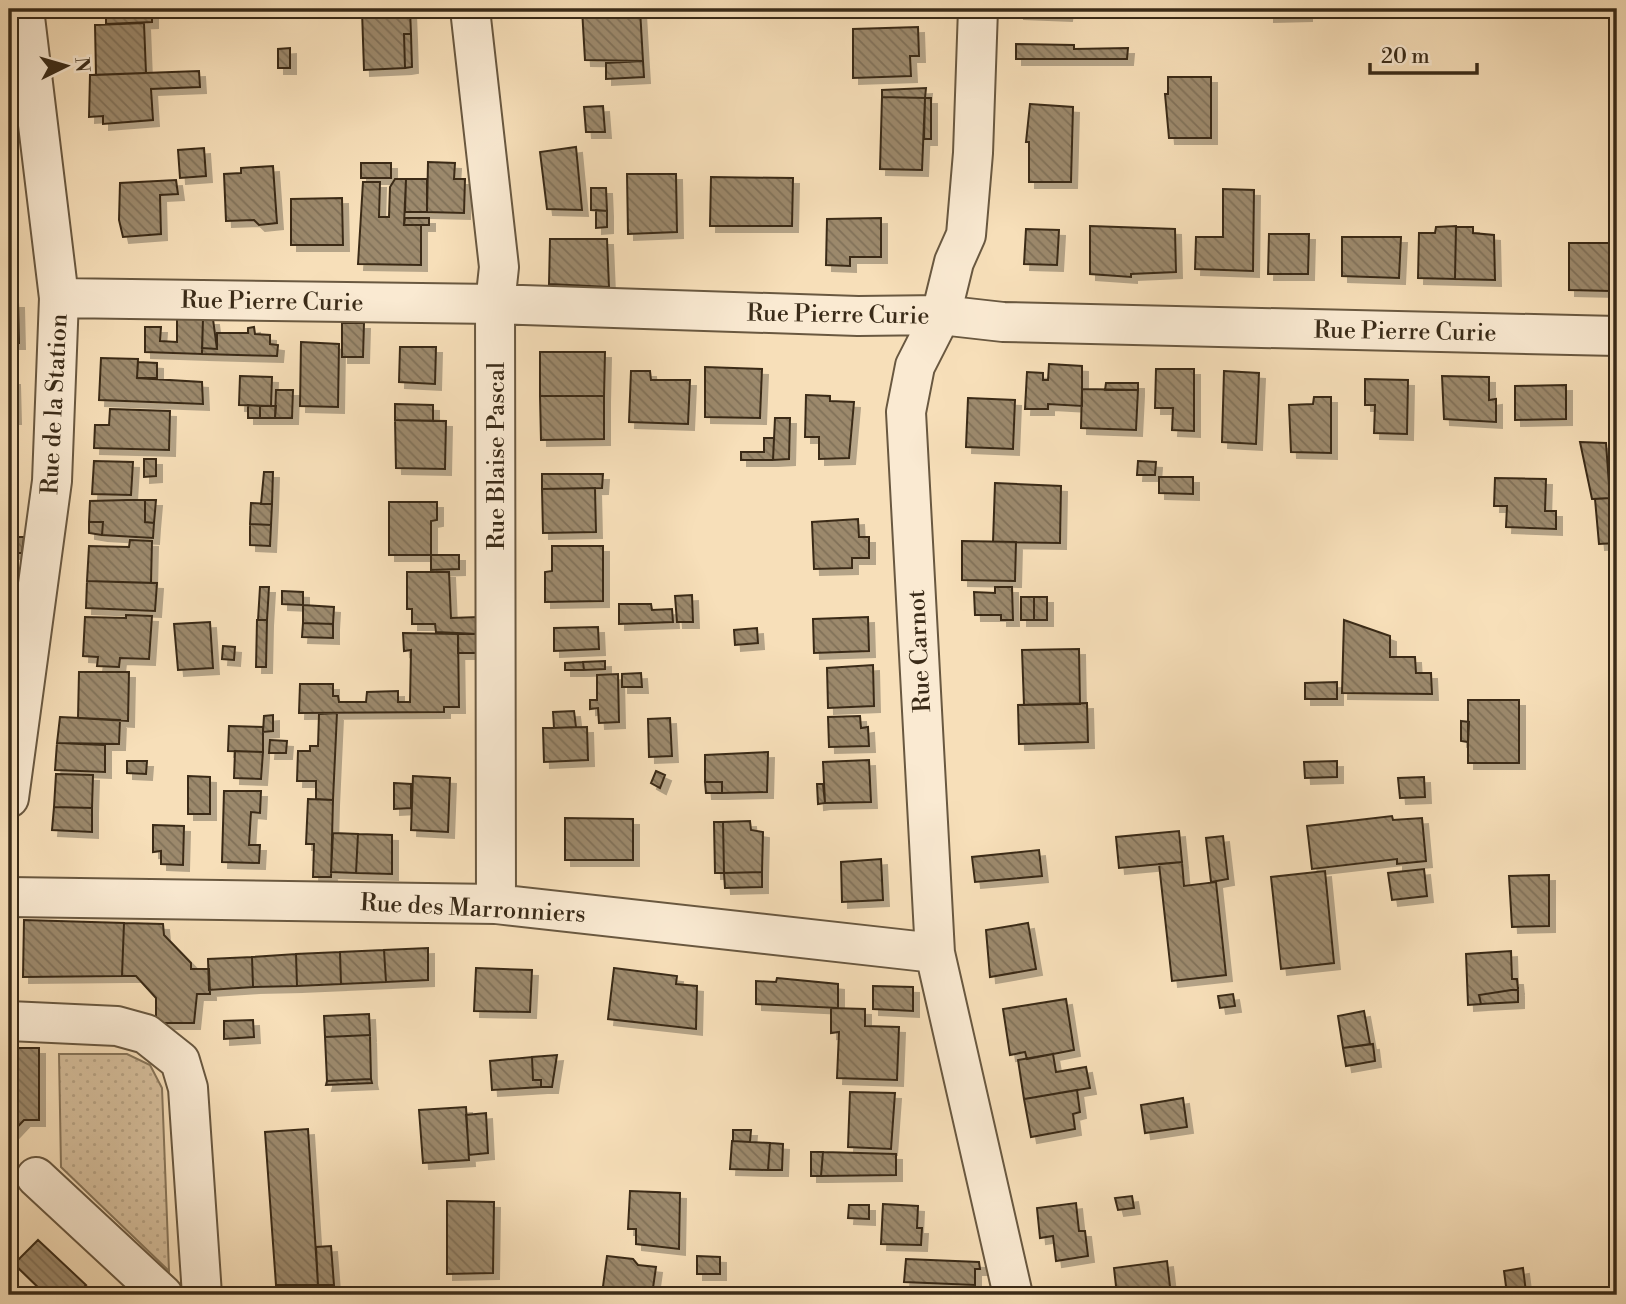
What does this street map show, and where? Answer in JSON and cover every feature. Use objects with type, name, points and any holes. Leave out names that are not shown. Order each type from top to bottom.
[{"type":"street","name":"Rue de la Station","points":[[9,798],[52,481],[59,298],[24,9]]},
{"type":"street","name":"Rue Blaise Pascal","points":[[470,9],[499,267],[495,304],[496,904]]},
{"type":"street","name":"Rue Carnot","points":[[978,9],[974,153],[966,235],[954,262],[941,315],[915,366],[906,412],[935,953],[1013,1295]]},
{"type":"street","name":"Rue Pierre Curie","points":[[59,298],[495,304],[858,316],[941,315],[1003,322],[1617,336]]},
{"type":"street","name":"Rue des Marronniers","points":[[9,897],[496,904],[935,953]]},
{"type":"street","points":[[9,1021],[117,1026],[146,1034],[180,1061],[188,1088],[202,1295]]},
{"type":"street","points":[[36,1177],[163,1295]]},
{"type":"shaded area","points":[[59,1054],[127,1054],[150,1065],[162,1088],[169,1271],[61,1167]]},
{"type":"building","points":[[106,9],[152,9],[152,22],[106,24]]},
{"type":"building","points":[[410,9],[411,34],[404,34],[405,68],[364,70],[362,11]]},
{"type":"building","points":[[582,9],[640,9],[643,61],[585,60]]},
{"type":"building","points":[[1018,9],[1067,9],[1066,15],[1018,13]]},
{"type":"building","points":[[1268,9],[1306,9],[1306,15],[1268,16]]},
{"type":"building","points":[[144,23],[146,73],[96,75],[95,25]]},
{"type":"building","points":[[918,27],[919,56],[910,56],[911,76],[853,78],[853,29]]},
{"type":"building","points":[[404,34],[411,34],[412,67],[405,68]]},
{"type":"building","points":[[1016,44],[1074,45],[1074,49],[1128,48],[1127,59],[1016,59]]},
{"type":"building","points":[[290,48],[290,68],[278,68],[278,49]]},
{"type":"building","points":[[643,61],[644,77],[606,79],[606,63]]},
{"type":"building","points":[[199,71],[200,87],[151,89],[153,120],[103,124],[103,116],[89,117],[90,75]]},
{"type":"building","points":[[1168,77],[1211,77],[1211,138],[1169,138],[1165,94],[1168,94]]},
{"type":"building","points":[[926,88],[925,98],[882,97],[882,90]]},
{"type":"building","points":[[882,97],[925,98],[922,170],[880,169]]},
{"type":"building","points":[[925,98],[931,98],[931,139],[924,139]]},
{"type":"building","points":[[1030,104],[1073,107],[1071,182],[1029,182],[1029,142],[1026,142]]},
{"type":"building","points":[[603,106],[605,132],[586,132],[584,107]]},
{"type":"building","points":[[576,147],[582,210],[547,209],[540,152]]},
{"type":"building","points":[[204,148],[206,176],[180,178],[178,150]]},
{"type":"building","points":[[428,162],[455,163],[454,179],[465,179],[464,213],[427,212]]},
{"type":"building","points":[[361,163],[391,163],[391,178],[361,178]]},
{"type":"building","points":[[273,166],[277,223],[259,225],[254,220],[226,221],[224,174],[241,173],[241,168]]},
{"type":"building","points":[[627,174],[676,174],[677,232],[628,234]]},
{"type":"building","points":[[711,177],[793,178],[792,226],[710,226]]},
{"type":"building","points":[[395,179],[406,179],[404,225],[421,225],[421,265],[358,264],[363,182],[380,182],[379,217],[389,217],[390,187]]},
{"type":"building","points":[[406,179],[427,179],[427,212],[405,212]]},
{"type":"building","points":[[176,180],[178,194],[160,195],[161,234],[123,237],[119,220],[120,183]]},
{"type":"building","points":[[1611,182],[1617,182],[1617,213],[1610,213]]},
{"type":"building","points":[[591,188],[606,188],[607,211],[591,210]]},
{"type":"building","points":[[1223,189],[1254,190],[1253,271],[1195,269],[1196,237],[1223,237]]},
{"type":"building","points":[[342,198],[343,245],[291,245],[291,199]]},
{"type":"building","points":[[596,210],[607,211],[607,227],[596,228]]},
{"type":"building","points":[[405,218],[429,218],[429,225],[404,225]]},
{"type":"building","points":[[881,218],[881,257],[850,257],[850,266],[826,265],[827,219]]},
{"type":"building","points":[[1090,226],[1175,229],[1176,272],[1131,274],[1131,277],[1090,274]]},
{"type":"building","points":[[1456,226],[1455,279],[1418,278],[1419,233],[1435,233],[1436,227]]},
{"type":"building","points":[[1456,227],[1473,227],[1473,233],[1494,235],[1495,280],[1455,279]]},
{"type":"building","points":[[1026,229],[1059,230],[1057,265],[1024,264]]},
{"type":"building","points":[[1269,234],[1309,234],[1308,274],[1268,274]]},
{"type":"building","points":[[1342,237],[1401,237],[1399,278],[1342,276]]},
{"type":"building","points":[[550,239],[607,239],[609,287],[549,284]]},
{"type":"building","points":[[1569,243],[1611,243],[1610,291],[1569,290]]},
{"type":"building","points":[[9,302],[18,302],[19,343],[9,343]]},
{"type":"building","points":[[177,318],[203,319],[202,354],[145,352],[145,327],[161,327],[160,341],[177,342]]},
{"type":"building","points":[[203,319],[213,319],[217,349],[202,348]]},
{"type":"building","points":[[342,323],[364,323],[363,357],[342,357]]},
{"type":"building","points":[[254,327],[255,334],[270,335],[270,344],[278,345],[277,356],[202,354],[202,348],[217,349],[217,333],[248,333],[248,328]]},
{"type":"building","points":[[301,342],[339,344],[338,407],[300,406]]},
{"type":"building","points":[[400,347],[436,347],[435,384],[399,382]]},
{"type":"building","points":[[540,352],[605,352],[604,396],[540,396]]},
{"type":"building","points":[[101,358],[138,359],[137,378],[202,382],[203,404],[99,400]]},
{"type":"building","points":[[138,362],[157,363],[157,378],[137,378]]},
{"type":"building","points":[[1049,364],[1082,366],[1082,406],[1048,404],[1048,409],[1025,409],[1027,372],[1043,373],[1043,380],[1048,380]]},
{"type":"building","points":[[705,367],[762,369],[760,418],[705,417]]},
{"type":"building","points":[[1156,369],[1194,369],[1194,431],[1172,430],[1173,408],[1155,408]]},
{"type":"building","points":[[631,371],[650,371],[651,380],[690,380],[688,424],[629,422]]},
{"type":"building","points":[[1224,371],[1259,373],[1256,444],[1222,442]]},
{"type":"building","points":[[240,376],[272,377],[271,406],[239,405]]},
{"type":"building","points":[[1442,376],[1489,377],[1489,400],[1496,399],[1496,422],[1444,419]]},
{"type":"building","points":[[9,379],[14,379],[15,418],[9,418]]},
{"type":"building","points":[[1365,379],[1408,380],[1407,434],[1374,433],[1375,405],[1365,405]]},
{"type":"building","points":[[1106,383],[1138,383],[1138,390],[1105,390]]},
{"type":"building","points":[[1566,385],[1566,419],[1515,420],[1515,386]]},
{"type":"building","points":[[1082,389],[1138,390],[1136,430],[1081,428]]},
{"type":"building","points":[[276,390],[293,390],[292,418],[275,418]]},
{"type":"building","points":[[806,395],[830,396],[830,401],[854,402],[849,458],[819,459],[819,437],[805,437]]},
{"type":"building","points":[[540,396],[604,396],[604,439],[541,440]]},
{"type":"building","points":[[1314,397],[1331,397],[1331,453],[1291,452],[1289,405],[1313,404]]},
{"type":"building","points":[[968,398],[1015,400],[1013,449],[966,447]]},
{"type":"building","points":[[395,404],[433,405],[433,421],[395,420]]},
{"type":"building","points":[[248,405],[260,406],[260,418],[248,418]]},
{"type":"building","points":[[260,406],[276,406],[275,418],[260,418]]},
{"type":"building","points":[[110,409],[170,411],[169,450],[94,448],[95,425],[109,425]]},
{"type":"building","points":[[775,418],[790,418],[789,459],[773,460]]},
{"type":"building","points":[[395,420],[446,421],[445,469],[396,468]]},
{"type":"building","points":[[764,438],[774,438],[773,460],[741,460],[741,452],[764,452]]},
{"type":"building","points":[[1580,442],[1606,443],[1610,498],[1592,499]]},
{"type":"building","points":[[144,459],[156,459],[156,476],[144,477]]},
{"type":"building","points":[[94,461],[133,462],[131,495],[92,494]]},
{"type":"building","points":[[1138,461],[1156,462],[1155,475],[1137,475]]},
{"type":"building","points":[[264,472],[273,472],[272,504],[261,504]]},
{"type":"building","points":[[542,474],[603,474],[602,488],[542,489]]},
{"type":"building","points":[[1159,477],[1193,477],[1193,494],[1159,493]]},
{"type":"building","points":[[1495,478],[1546,479],[1545,511],[1556,511],[1556,529],[1506,527],[1507,506],[1494,506]]},
{"type":"building","points":[[995,483],[1061,486],[1060,543],[993,542]]},
{"type":"building","points":[[595,488],[596,532],[543,533],[542,489]]},
{"type":"building","points":[[1617,498],[1617,543],[1599,544],[1595,499]]},
{"type":"building","points":[[145,500],[145,522],[154,523],[153,538],[102,535],[103,522],[89,522],[90,501]]},
{"type":"building","points":[[145,500],[156,500],[154,523],[145,522]]},
{"type":"building","points":[[389,502],[437,502],[437,520],[431,521],[431,555],[389,555]]},
{"type":"building","points":[[251,503],[272,504],[271,525],[250,524]]},
{"type":"building","points":[[858,519],[859,537],[869,537],[869,558],[852,558],[852,568],[814,569],[812,522]]},
{"type":"building","points":[[89,522],[103,522],[102,535],[89,533]]},
{"type":"building","points":[[250,524],[271,525],[270,546],[250,545]]},
{"type":"building","points":[[9,537],[24,537],[22,553],[9,553]]},
{"type":"building","points":[[130,540],[152,541],[151,583],[87,581],[89,546],[129,547]]},
{"type":"building","points":[[962,541],[1016,542],[1015,581],[962,580]]},
{"type":"building","points":[[552,546],[603,546],[603,601],[545,602],[545,572],[552,571]]},
{"type":"building","points":[[431,555],[459,555],[459,569],[431,570]]},
{"type":"building","points":[[407,572],[449,572],[451,618],[478,617],[478,634],[436,632],[435,624],[412,624],[412,609],[407,609]]},
{"type":"building","points":[[87,581],[157,583],[155,611],[86,608]]},
{"type":"building","points":[[260,587],[269,587],[267,620],[258,620]]},
{"type":"building","points":[[995,587],[1012,587],[1013,620],[1001,620],[1001,615],[975,615],[974,592],[995,593]]},
{"type":"building","points":[[282,591],[303,592],[303,605],[282,604]]},
{"type":"building","points":[[692,595],[693,622],[677,622],[675,596]]},
{"type":"building","points":[[1021,597],[1034,597],[1034,620],[1021,620]]},
{"type":"building","points":[[1034,597],[1047,597],[1047,620],[1034,620]]},
{"type":"building","points":[[619,604],[651,604],[652,610],[672,609],[673,622],[619,624]]},
{"type":"building","points":[[303,605],[334,607],[333,624],[303,623]]},
{"type":"building","points":[[126,615],[152,616],[149,659],[120,658],[119,667],[97,666],[98,657],[83,656],[85,617],[126,618]]},
{"type":"building","points":[[868,617],[869,651],[814,653],[813,619]]},
{"type":"building","points":[[257,620],[267,620],[266,667],[256,667]]},
{"type":"building","points":[[1344,620],[1390,636],[1390,657],[1415,657],[1416,673],[1431,673],[1432,694],[1342,693]]},
{"type":"building","points":[[210,622],[213,668],[178,670],[174,624]]},
{"type":"building","points":[[303,623],[333,624],[333,638],[302,637]]},
{"type":"building","points":[[598,627],[599,649],[554,651],[554,628]]},
{"type":"building","points":[[757,628],[758,643],[735,645],[734,630]]},
{"type":"building","points":[[403,633],[458,634],[459,707],[444,707],[444,712],[299,713],[300,684],[333,684],[333,696],[338,696],[339,702],[366,702],[367,692],[398,691],[398,702],[410,702],[411,650],[404,651]]},
{"type":"building","points":[[458,634],[478,634],[479,653],[458,653]]},
{"type":"building","points":[[223,646],[235,647],[234,660],[222,659]]},
{"type":"building","points":[[1079,649],[1080,704],[1024,705],[1022,650]]},
{"type":"building","points":[[605,661],[605,669],[584,670],[583,662]]},
{"type":"building","points":[[583,662],[584,670],[565,670],[565,663]]},
{"type":"building","points":[[873,665],[874,706],[828,708],[827,668]]},
{"type":"building","points":[[79,672],[129,672],[128,721],[78,718]]},
{"type":"building","points":[[641,673],[642,687],[622,687],[622,674]]},
{"type":"building","points":[[618,674],[619,722],[599,723],[598,708],[590,709],[590,700],[597,700],[597,675]]},
{"type":"building","points":[[1337,682],[1337,699],[1305,699],[1305,683]]},
{"type":"building","points":[[1468,700],[1519,700],[1519,763],[1468,763]]},
{"type":"building","points":[[1087,703],[1088,742],[1019,744],[1018,705]]},
{"type":"building","points":[[574,711],[576,727],[554,728],[553,712]]},
{"type":"building","points":[[337,713],[333,800],[316,799],[316,781],[297,781],[298,751],[310,751],[310,746],[318,746],[319,714]]},
{"type":"building","points":[[273,715],[273,731],[263,732],[264,716]]},
{"type":"building","points":[[860,716],[861,728],[868,727],[869,746],[829,747],[828,717]]},
{"type":"building","points":[[60,717],[120,720],[119,744],[57,743]]},
{"type":"building","points":[[670,718],[672,756],[649,757],[648,719]]},
{"type":"building","points":[[1461,721],[1469,722],[1468,742],[1461,741]]},
{"type":"building","points":[[229,726],[263,727],[263,752],[228,751]]},
{"type":"building","points":[[587,727],[588,760],[544,762],[543,728]]},
{"type":"building","points":[[270,740],[287,741],[286,753],[269,753]]},
{"type":"building","points":[[57,743],[105,745],[105,772],[55,770]]},
{"type":"building","points":[[235,751],[263,752],[261,779],[234,778]]},
{"type":"building","points":[[768,752],[767,792],[722,793],[722,782],[705,782],[705,755]]},
{"type":"building","points":[[869,760],[871,802],[825,803],[823,762]]},
{"type":"building","points":[[127,761],[147,761],[146,774],[127,773]]},
{"type":"building","points":[[1337,761],[1337,777],[1305,778],[1304,762]]},
{"type":"building","points":[[656,771],[665,775],[660,788],[651,783]]},
{"type":"building","points":[[56,774],[93,775],[92,808],[54,807]]},
{"type":"building","points":[[188,776],[210,777],[210,814],[188,814]]},
{"type":"building","points":[[413,776],[450,778],[448,832],[411,830]]},
{"type":"building","points":[[1424,777],[1425,797],[1400,798],[1398,778]]},
{"type":"building","points":[[705,782],[722,782],[722,793],[706,793]]},
{"type":"building","points":[[394,783],[411,784],[411,808],[394,809]]},
{"type":"building","points":[[817,784],[823,784],[825,803],[818,804]]},
{"type":"building","points":[[224,791],[261,791],[260,813],[251,812],[249,845],[260,845],[259,863],[222,862]]},
{"type":"building","points":[[308,799],[333,800],[331,877],[313,877],[314,844],[306,844]]},
{"type":"building","points":[[54,807],[92,808],[92,832],[52,830]]},
{"type":"building","points":[[1392,816],[1393,820],[1422,818],[1426,861],[1397,864],[1397,859],[1312,869],[1307,826]]},
{"type":"building","points":[[565,818],[633,819],[633,860],[565,860]]},
{"type":"building","points":[[750,821],[751,830],[763,832],[762,872],[724,873],[723,822]]},
{"type":"building","points":[[714,822],[723,822],[724,873],[715,873]]},
{"type":"building","points":[[153,825],[184,826],[183,865],[161,864],[161,851],[153,852]]},
{"type":"building","points":[[1179,831],[1182,862],[1119,868],[1116,837]]},
{"type":"building","points":[[333,833],[358,834],[356,873],[331,872]]},
{"type":"building","points":[[358,834],[392,835],[392,874],[356,873]]},
{"type":"building","points":[[1223,836],[1228,879],[1211,882],[1206,838]]},
{"type":"building","points":[[1039,850],[1042,876],[975,882],[972,857]]},
{"type":"building","points":[[881,859],[883,900],[842,902],[841,862]]},
{"type":"building","points":[[1182,862],[1184,886],[1216,882],[1226,975],[1172,981],[1159,864]]},
{"type":"building","points":[[1424,869],[1427,896],[1392,900],[1388,873]]},
{"type":"building","points":[[1325,871],[1334,963],[1281,969],[1271,877]]},
{"type":"building","points":[[762,872],[762,887],[725,888],[724,873]]},
{"type":"building","points":[[1549,875],[1549,926],[1512,927],[1509,876]]},
{"type":"building","points":[[24,920],[124,923],[122,976],[23,977]]},
{"type":"building","points":[[124,923],[163,924],[164,935],[191,963],[191,969],[209,969],[210,994],[197,994],[194,1023],[156,1023],[156,998],[136,976],[122,976]]},
{"type":"building","points":[[1028,923],[1036,969],[990,977],[986,930]]},
{"type":"building","points":[[428,948],[428,980],[386,982],[384,950]]},
{"type":"building","points":[[384,950],[386,982],[341,984],[340,952]]},
{"type":"building","points":[[1511,951],[1512,979],[1517,979],[1518,989],[1479,995],[1481,1004],[1468,1005],[1466,954]]},
{"type":"building","points":[[340,952],[341,984],[297,986],[296,954]]},
{"type":"building","points":[[296,954],[297,986],[253,987],[252,957]]},
{"type":"building","points":[[252,957],[253,987],[209,990],[208,959]]},
{"type":"building","points":[[476,968],[532,970],[530,1012],[474,1011]]},
{"type":"building","points":[[614,968],[677,976],[676,984],[697,986],[696,1029],[608,1019]]},
{"type":"building","points":[[777,978],[838,984],[838,1008],[756,1004],[756,981],[776,982]]},
{"type":"building","points":[[873,986],[913,987],[913,1011],[873,1009]]},
{"type":"building","points":[[1518,989],[1518,1002],[1481,1004],[1479,995]]},
{"type":"building","points":[[1233,994],[1235,1006],[1220,1008],[1218,996]]},
{"type":"building","points":[[1066,999],[1074,1050],[1027,1059],[1025,1052],[1010,1055],[1003,1009]]},
{"type":"building","points":[[831,1008],[865,1009],[865,1026],[899,1027],[897,1080],[837,1078],[839,1032],[831,1033]]},
{"type":"building","points":[[1364,1011],[1370,1044],[1343,1048],[1338,1016]]},
{"type":"building","points":[[369,1014],[370,1035],[325,1037],[324,1016]]},
{"type":"building","points":[[253,1020],[254,1037],[224,1039],[224,1021]]},
{"type":"building","points":[[370,1035],[371,1079],[327,1081],[325,1037]]},
{"type":"building","points":[[1373,1044],[1375,1061],[1346,1066],[1343,1048]]},
{"type":"building","points":[[9,1048],[39,1048],[39,1120],[24,1120],[9,1136]]},
{"type":"building","points":[[1053,1054],[1056,1072],[1086,1067],[1090,1088],[1024,1099],[1018,1060]]},
{"type":"building","points":[[557,1055],[552,1087],[541,1087],[541,1080],[533,1080],[532,1057]]},
{"type":"building","points":[[532,1057],[533,1080],[541,1080],[541,1087],[492,1090],[490,1061]]},
{"type":"building","points":[[371,1079],[372,1083],[326,1085],[327,1081]]},
{"type":"building","points":[[1077,1090],[1080,1112],[1073,1114],[1075,1129],[1031,1137],[1024,1099]]},
{"type":"building","points":[[850,1092],[895,1093],[891,1149],[848,1147]]},
{"type":"building","points":[[1183,1098],[1187,1127],[1145,1133],[1141,1105]]},
{"type":"building","points":[[466,1107],[469,1160],[423,1163],[419,1110]]},
{"type":"building","points":[[486,1113],[488,1153],[469,1155],[466,1115]]},
{"type":"building","points":[[308,1129],[318,1285],[276,1285],[265,1132]]},
{"type":"building","points":[[733,1130],[751,1130],[750,1142],[733,1141]]},
{"type":"building","points":[[732,1141],[770,1143],[768,1170],[730,1169]]},
{"type":"building","points":[[770,1143],[783,1144],[782,1170],[768,1170]]},
{"type":"building","points":[[811,1152],[823,1152],[821,1176],[811,1176]]},
{"type":"building","points":[[823,1152],[896,1154],[896,1175],[821,1176]]},
{"type":"building","points":[[630,1191],[680,1193],[679,1249],[636,1244],[636,1229],[628,1229]]},
{"type":"building","points":[[1132,1196],[1134,1208],[1118,1210],[1115,1198]]},
{"type":"building","points":[[447,1201],[494,1202],[493,1273],[447,1274]]},
{"type":"building","points":[[1076,1203],[1079,1231],[1085,1231],[1088,1256],[1056,1261],[1053,1236],[1040,1238],[1037,1208]]},
{"type":"building","points":[[883,1204],[918,1206],[917,1228],[922,1228],[921,1245],[881,1244]]},
{"type":"building","points":[[849,1205],[869,1205],[869,1219],[848,1218]]},
{"type":"building","points":[[38,1240],[86,1285],[77,1295],[46,1295],[14,1264]]},
{"type":"building","points":[[331,1246],[334,1285],[318,1285],[316,1247]]},
{"type":"building","points":[[607,1256],[633,1259],[638,1265],[656,1267],[652,1295],[598,1295],[602,1294]]},
{"type":"building","points":[[697,1256],[720,1257],[720,1274],[697,1274]]},
{"type":"building","points":[[906,1259],[979,1262],[980,1269],[975,1269],[975,1285],[904,1282]]},
{"type":"building","points":[[1167,1261],[1171,1295],[1117,1295],[1114,1268]]},
{"type":"building","points":[[1523,1268],[1526,1292],[1507,1294],[1504,1271]]},
{"type":"building","points":[[276,1285],[323,1285],[323,1295],[276,1295]]}]
